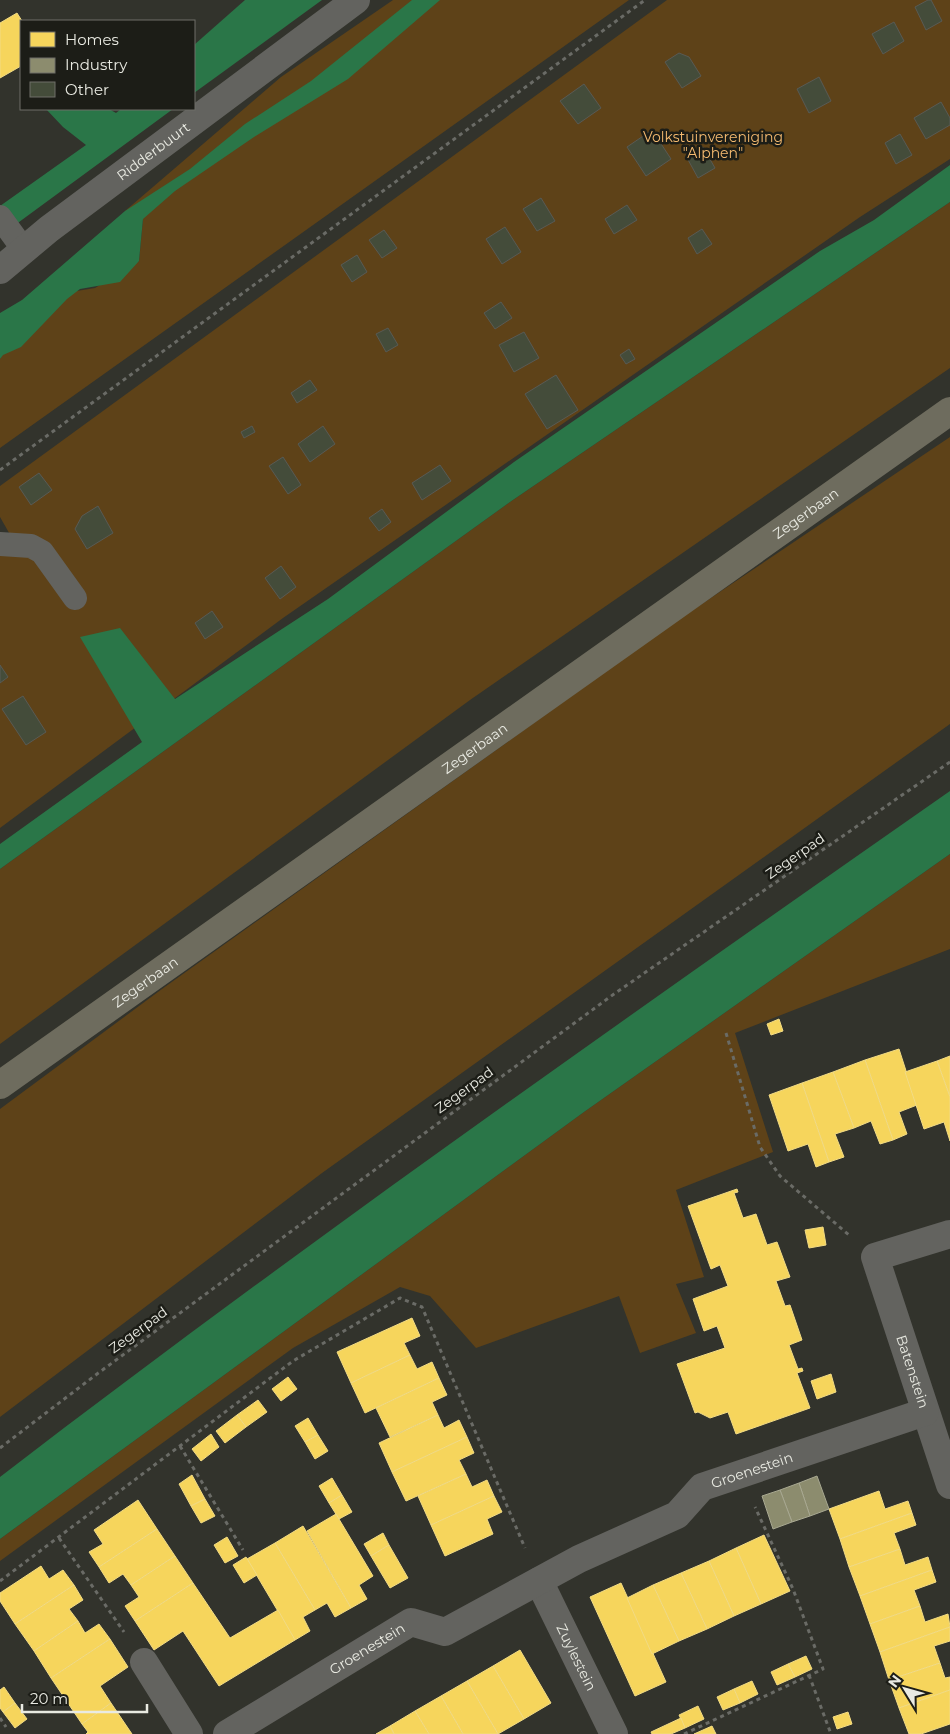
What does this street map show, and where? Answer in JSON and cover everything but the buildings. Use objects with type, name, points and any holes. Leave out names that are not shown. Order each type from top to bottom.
[{"type":"main road","name":"Zegerbaan","points":[[0,1085],[950,411]]},
{"type":"street","name":"Ridderbuurt","points":[[0,270],[356,0]]},
{"type":"street","points":[[875,1257],[950,1234]]},
{"type":"street","name":"Batenstein","points":[[875,1257],[950,1485]]},
{"type":"street","name":"Groenestein","points":[[227,1734],[411,1622],[445,1632],[580,1559],[678,1515],[702,1487],[925,1412]]},
{"type":"street","name":"Zuylestein","points":[[539,1581],[614,1734]]},
{"type":"street","points":[[144,1662],[189,1734]]},
{"type":"lane","points":[[0,217],[24,250]]},
{"type":"lane","points":[[0,544],[30,546],[42,552],[75,598]]},
{"type":"path","points":[[0,470],[645,0]]},
{"type":"path","name":"Zegerpad","points":[[0,1448],[97,1374],[606,1000],[950,762]]},
{"type":"path","points":[[726,1033],[760,1147],[780,1176],[875,1257]]},
{"type":"path","points":[[0,1581],[293,1361],[400,1298],[422,1306],[539,1581]]},
{"type":"path","points":[[180,1446],[243,1550]]},
{"type":"path","points":[[684,1734],[823,1669],[792,1589],[740,1474]]},
{"type":"path","points":[[59,1538],[144,1662]]},
{"type":"path","points":[[809,1676],[831,1734]]},
{"type":"path","points":[[0,1718],[6,1727]]},
{"type":"green space","points":[[393,0],[629,0],[0,448],[0,359],[22,300],[95,288],[139,261],[143,219],[125,211],[281,77]]},
{"type":"green space","name":"Volkstuinvereniging \"Alphen\"","points":[[667,0],[950,0],[950,159],[860,217],[283,618],[0,828],[0,554],[20,552],[0,517],[0,486]]},
{"type":"green space","points":[[950,202],[950,368],[470,700],[0,1044],[0,869],[510,502]]},
{"type":"green space","points":[[950,437],[950,724],[322,1173],[0,1417],[0,1109],[162,989],[678,620]]},
{"type":"green space","points":[[950,854],[950,949],[735,1033],[773,1152],[676,1190],[704,1277],[676,1284],[696,1333],[640,1353],[619,1296],[476,1348],[430,1296],[400,1287],[293,1348],[0,1561],[0,1539],[584,1112]]},
{"type":"shaded area","points":[[245,0],[322,0],[195,92],[195,44]]},
{"type":"shaded area","points":[[412,0],[440,0],[348,79],[254,137],[175,191],[143,219],[139,261],[120,282],[80,289],[67,299],[21,347],[3,355],[0,359],[0,313],[22,300],[125,211],[190,169],[245,124],[311,81]]},
{"type":"shaded area","points":[[47,110],[111,110],[116,113],[120,110],[172,110],[0,236],[0,206],[86,145],[63,127]]},
{"type":"shaded area","points":[[950,165],[950,202],[510,502],[0,869],[0,844],[142,742],[80,637],[120,628],[175,699],[328,599],[514,462],[820,251],[874,220]]},
{"type":"shaded area","points":[[950,791],[950,854],[584,1112],[0,1539],[0,1477],[352,1214]]}]
